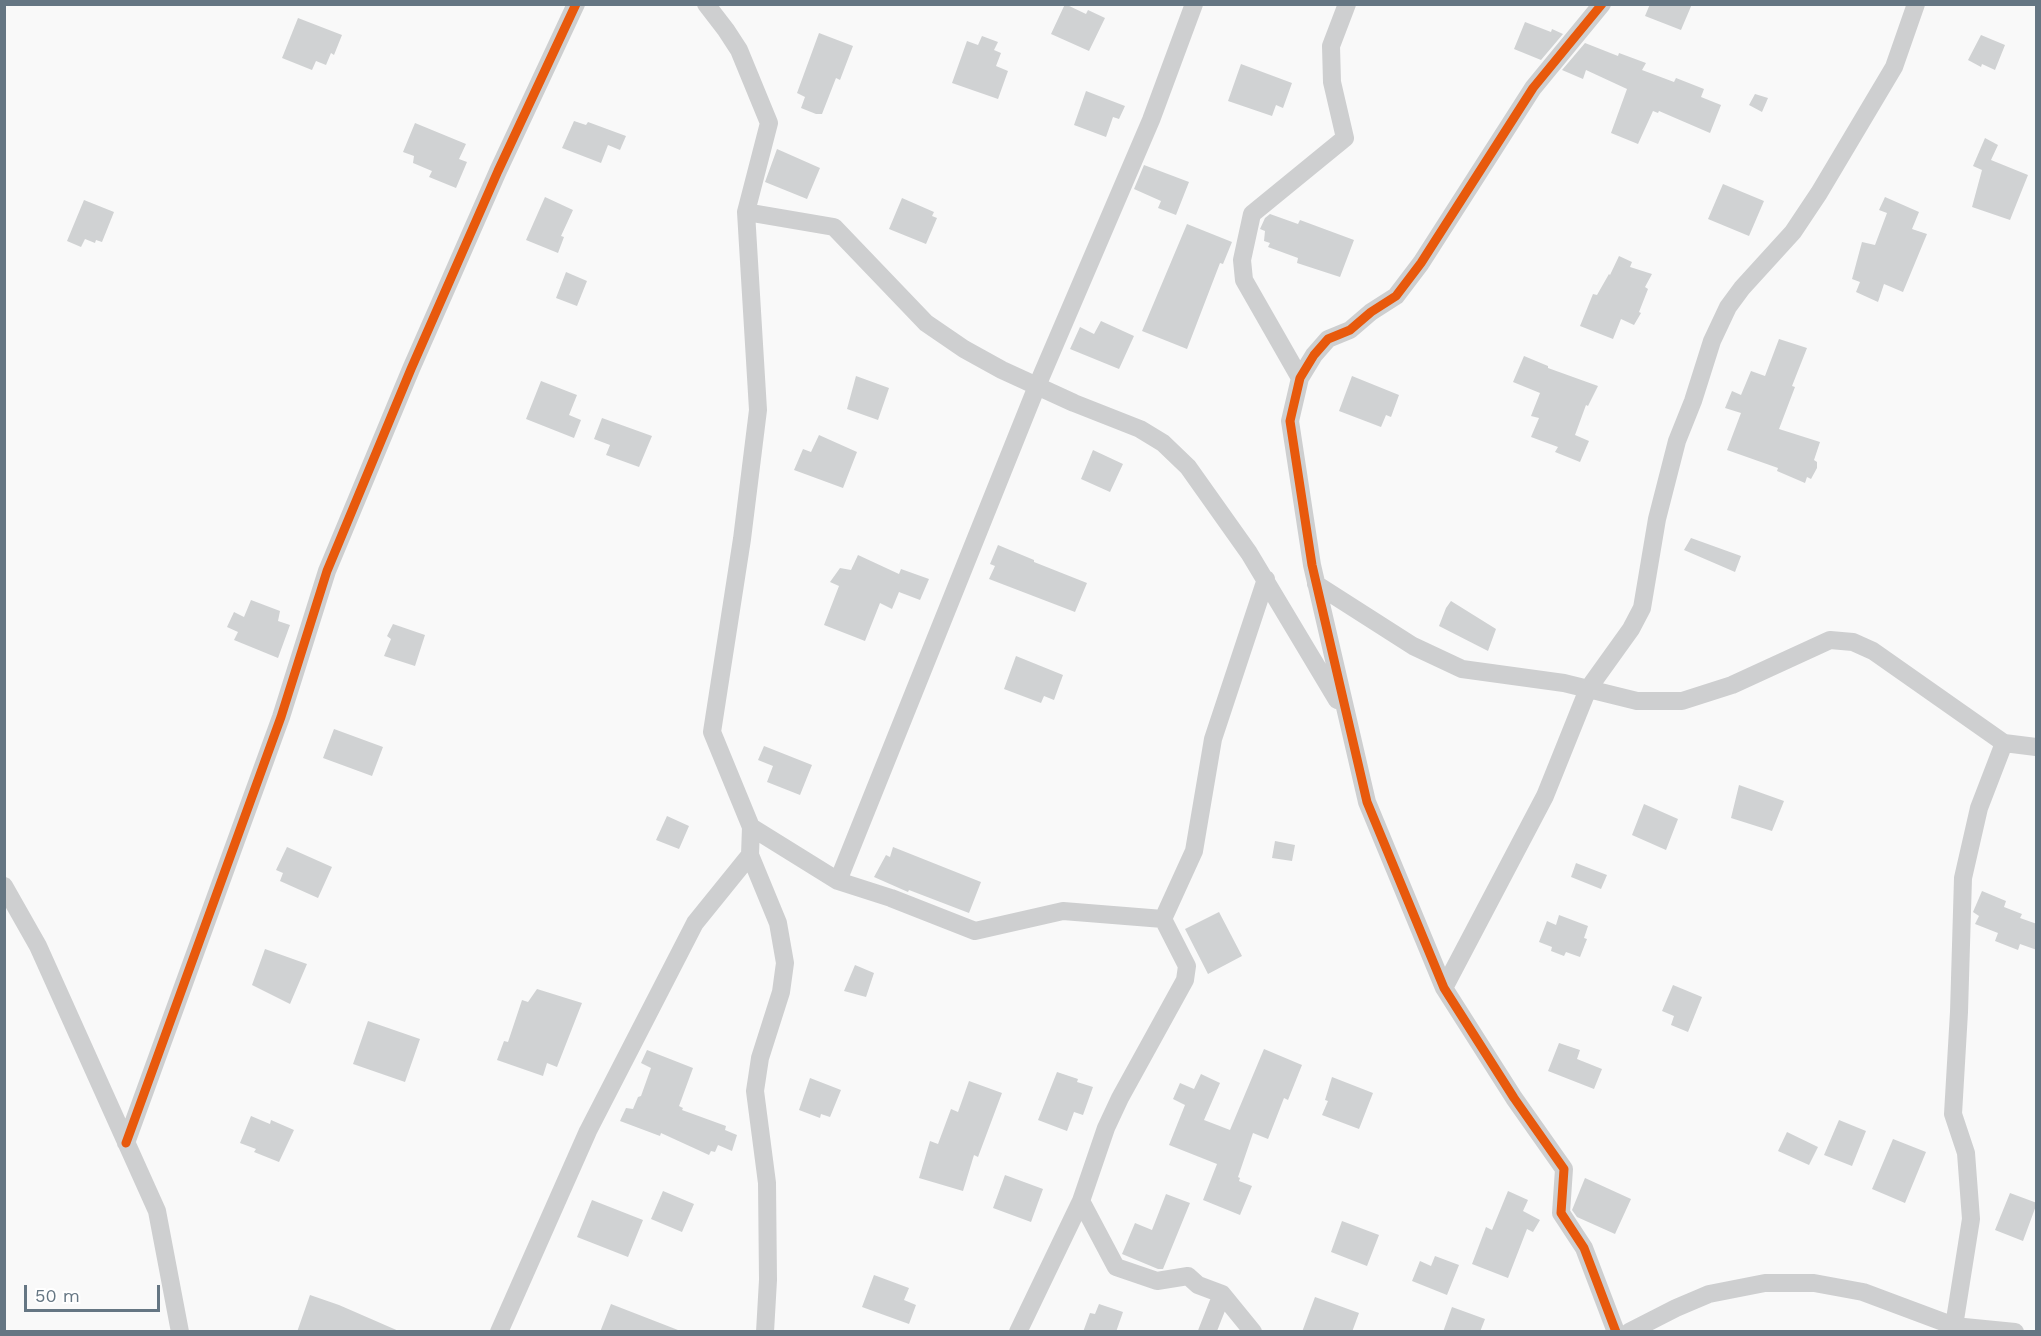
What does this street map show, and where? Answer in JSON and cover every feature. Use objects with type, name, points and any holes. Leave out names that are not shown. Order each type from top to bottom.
[{"type":"street","points":[[126,1143],[277,728],[327,571],[411,369],[498,171],[576,4]]},
{"type":"street","points":[[706,4],[739,50],[769,123],[746,212],[758,410],[742,539],[712,732],[752,827],[750,855],[778,923],[785,963],[781,992],[760,1058],[755,1091],[767,1183],[768,1280],[765,1332]]},
{"type":"street","points":[[838,881],[1037,386],[1151,120],[1194,4]]},
{"type":"street","points":[[1300,378],[1244,280],[1242,260],[1252,214],[1345,138],[1332,82],[1332,46],[1347,4]]},
{"type":"street","points":[[1602,4],[1533,88],[1421,263],[1396,296],[1371,312],[1350,330],[1328,339],[1314,355],[1300,378],[1290,422],[1316,584],[1367,802],[1444,988],[1514,1098],[1564,1169],[1561,1214],[1584,1248],[1616,1332]]},
{"type":"street","points":[[1444,988],[1545,796],[1588,689],[1631,629],[1642,608],[1657,519],[1677,441],[1693,401],[1712,341],[1728,307],[1742,288],[1793,232],[1819,193],[1894,67],[1916,4]]},
{"type":"street","points":[[746,212],[834,227],[926,323],[964,349],[1074,403],[1118,419],[1163,443],[1188,467],[1266,579],[1347,715]]},
{"type":"street","points":[[1163,919],[1194,851],[1214,739],[1266,579]]},
{"type":"street","points":[[1316,584],[1413,646],[1462,669],[1564,683],[1637,701],[1682,701],[1732,685],[1830,640],[1853,642],[1874,651],[2004,743],[2037,747]]},
{"type":"street","points":[[1953,1329],[1971,1219],[1966,1153],[1953,1114],[1963,878],[1979,808],[2004,743]]},
{"type":"street","points":[[752,827],[838,881],[891,898],[975,931],[1063,911],[1163,919]]},
{"type":"street","points":[[499,1332],[588,1131],[695,922],[750,855]]},
{"type":"street","points":[[4,886],[38,946],[157,1211],[180,1332]]},
{"type":"street","points":[[1018,1332],[1081,1201],[1111,1118],[1185,980],[1187,966],[1163,919]]},
{"type":"street","points":[[1081,1201],[1116,1268],[1157,1281],[1188,1276],[1198,1285],[1222,1294],[1253,1332]]},
{"type":"street","points":[[1629,1332],[1709,1294],[1765,1283],[1814,1283],[1863,1292],[1953,1329],[2015,1332]]},
{"type":"street","points":[[1207,1332],[1222,1294]]},
{"type":"building","points":[[1065,4],[1086,14],[1088,10],[1105,18],[1089,51],[1051,34]]},
{"type":"building","points":[[1650,4],[1692,4],[1681,30],[1645,16]]},
{"type":"building","points":[[298,18],[342,35],[334,55],[331,53],[326,65],[316,61],[312,70],[282,58]]},
{"type":"building","points":[[1525,22],[1563,34],[1541,60],[1514,49]]},
{"type":"building","points":[[819,33],[853,46],[840,80],[836,78],[822,114],[816,114],[801,108],[805,97],[797,93]]},
{"type":"building","points":[[1981,35],[2005,45],[1995,70],[1982,64],[1981,67],[1968,60]]},
{"type":"building","points":[[982,36],[998,42],[994,50],[1001,53],[996,66],[1008,71],[998,99],[952,83],[967,41],[978,45]]},
{"type":"building","points":[[1585,43],[1618,56],[1619,53],[1646,63],[1642,70],[1674,82],[1676,78],[1704,89],[1701,97],[1721,105],[1710,133],[1659,111],[1658,113],[1653,111],[1638,144],[1611,133],[1627,89],[1586,70],[1583,79],[1562,70]]},
{"type":"building","points":[[1241,64],[1292,83],[1283,108],[1276,105],[1272,116],[1228,101]]},
{"type":"building","points":[[1086,91],[1125,106],[1119,119],[1113,117],[1106,137],[1074,125]]},
{"type":"building","points":[[1755,94],[1768,98],[1762,112],[1749,105]]},
{"type":"building","points":[[574,121],[586,125],[588,122],[626,136],[620,150],[608,145],[601,163],[562,148]]},
{"type":"building","points":[[415,123],[466,144],[459,159],[467,162],[456,188],[429,177],[432,171],[413,163],[414,156],[403,152]]},
{"type":"building","points":[[1985,138],[1998,145],[1991,160],[2028,175],[2010,220],[1972,207],[1982,170],[1973,166]]},
{"type":"building","points":[[777,149],[820,168],[807,199],[765,182]]},
{"type":"building","points":[[1144,165],[1189,182],[1176,215],[1158,208],[1161,201],[1134,189]]},
{"type":"building","points":[[1723,184],[1764,201],[1749,236],[1708,219]]},
{"type":"building","points":[[545,197],[573,210],[561,236],[564,237],[558,253],[526,240]]},
{"type":"building","points":[[1885,197],[1919,212],[1912,229],[1927,234],[1903,292],[1884,284],[1878,302],[1856,292],[1860,282],[1852,279],[1862,242],[1875,245],[1887,213],[1879,210]]},
{"type":"building","points":[[902,198],[934,212],[932,216],[937,218],[926,244],[889,229]]},
{"type":"building","points":[[84,200],[114,212],[102,242],[96,240],[95,243],[85,239],[81,247],[67,241]]},
{"type":"building","points":[[1270,214],[1298,224],[1300,220],[1354,240],[1340,277],[1297,263],[1298,258],[1268,247],[1270,243],[1264,241],[1265,231],[1260,229],[1265,218]]},
{"type":"building","points":[[1187,224],[1232,242],[1223,264],[1220,263],[1187,349],[1142,331]]},
{"type":"building","points":[[1619,256],[1632,262],[1630,267],[1652,274],[1645,287],[1648,289],[1639,312],[1641,313],[1634,325],[1621,319],[1613,339],[1580,326],[1593,294],[1597,295]]},
{"type":"building","points":[[566,272],[587,281],[577,306],[556,298]]},
{"type":"building","points":[[1101,321],[1134,336],[1119,369],[1070,349],[1080,327],[1094,334]]},
{"type":"building","points":[[1779,339],[1807,348],[1779,429],[1820,442],[1814,460],[1817,462],[1817,468],[1811,479],[1807,477],[1805,483],[1777,471],[1778,468],[1727,450],[1741,413],[1725,408],[1732,391],[1741,395],[1751,371],[1765,376]]},
{"type":"building","points":[[1524,356],[1548,368],[1598,386],[1588,406],[1586,405],[1575,435],[1589,441],[1580,462],[1555,452],[1558,447],[1531,437],[1539,418],[1531,416],[1540,393],[1513,382]]},
{"type":"building","points":[[856,376],[889,388],[878,420],[847,409]]},
{"type":"building","points":[[1352,376],[1399,395],[1391,417],[1386,415],[1381,427],[1339,411]]},
{"type":"building","points":[[541,381],[577,395],[569,415],[581,420],[574,438],[526,419]]},
{"type":"building","points":[[602,418],[652,436],[639,467],[606,455],[610,445],[594,439]]},
{"type":"building","points":[[819,435],[857,452],[843,488],[794,470],[803,449],[811,452]]},
{"type":"building","points":[[1093,450],[1123,464],[1110,492],[1081,479]]},
{"type":"building","points":[[1691,538],[1741,556],[1735,572],[1684,550]]},
{"type":"building","points":[[998,545],[1087,583],[1075,612],[989,579],[995,566],[990,564]]},
{"type":"building","points":[[858,555],[899,574],[901,569],[929,579],[920,600],[899,592],[892,609],[880,603],[865,641],[824,625],[839,586],[830,582],[840,568],[851,570]]},
{"type":"building","points":[[251,600],[280,611],[278,621],[290,625],[278,658],[234,640],[238,632],[227,627],[234,612],[244,617]]},
{"type":"building","points":[[1451,601],[1496,629],[1488,651],[1439,626]]},
{"type":"building","points":[[393,624],[425,635],[415,666],[384,656],[391,639],[387,636]]},
{"type":"building","points":[[1016,656],[1063,675],[1054,700],[1044,696],[1041,703],[1004,689]]},
{"type":"building","points":[[334,729],[383,747],[372,776],[323,758]]},
{"type":"building","points":[[764,746],[812,765],[800,795],[767,782],[773,766],[758,760]]},
{"type":"building","points":[[1739,785],[1784,801],[1772,831],[1731,818]]},
{"type":"building","points":[[1644,804],[1678,819],[1666,850],[1632,835]]},
{"type":"building","points":[[667,816],[689,826],[679,849],[656,840]]},
{"type":"building","points":[[1275,841],[1295,845],[1292,861],[1272,858]]},
{"type":"building","points":[[287,847],[332,867],[318,898],[280,881],[283,873],[276,870]]},
{"type":"building","points":[[893,847],[981,882],[969,913],[909,890],[908,892],[874,877],[886,855],[890,857]]},
{"type":"building","points":[[1576,863],[1607,875],[1601,889],[1571,877]]},
{"type":"building","points":[[1982,891],[2006,901],[2004,907],[2022,914],[2020,918],[2037,924],[2037,950],[2020,944],[2018,950],[1995,941],[1998,933],[1975,924],[1979,916],[1973,912]]},
{"type":"building","points":[[1219,912],[1242,956],[1208,974],[1185,929]]},
{"type":"building","points":[[1559,915],[1588,926],[1584,938],[1587,939],[1580,957],[1566,952],[1564,956],[1551,951],[1552,947],[1539,942],[1547,921],[1556,925]]},
{"type":"building","points":[[265,949],[307,964],[290,1004],[252,985]]},
{"type":"building","points":[[855,965],[874,973],[866,997],[844,991]]},
{"type":"building","points":[[1673,985],[1702,997],[1688,1032],[1671,1025],[1674,1016],[1662,1011]]},
{"type":"building","points":[[537,989],[582,1003],[557,1067],[547,1063],[543,1076],[497,1060],[504,1041],[508,1042],[522,1000],[528,1002]]},
{"type":"building","points":[[368,1021],[420,1039],[405,1082],[353,1064]]},
{"type":"building","points":[[1559,1043],[1580,1050],[1577,1059],[1602,1069],[1594,1089],[1548,1071]]},
{"type":"building","points":[[1264,1049],[1302,1065],[1288,1100],[1284,1098],[1268,1139],[1253,1133],[1238,1177],[1239,1181],[1252,1186],[1240,1215],[1203,1200],[1217,1164],[1169,1145],[1185,1105],[1173,1099],[1180,1083],[1194,1089],[1201,1074],[1220,1083],[1204,1120],[1230,1130]]},
{"type":"building","points":[[647,1050],[693,1068],[679,1106],[683,1108],[682,1110],[726,1126],[725,1130],[737,1135],[732,1151],[718,1145],[715,1152],[711,1151],[709,1155],[661,1133],[660,1136],[620,1121],[626,1108],[633,1109],[638,1097],[641,1096],[651,1068],[641,1063]]},
{"type":"building","points":[[1057,1072],[1093,1087],[1083,1115],[1074,1112],[1067,1131],[1038,1120]]},
{"type":"building","points":[[1332,1077],[1373,1093],[1359,1129],[1322,1115],[1328,1101],[1325,1100]]},
{"type":"building","points":[[810,1078],[841,1090],[830,1117],[821,1114],[820,1118],[799,1110]]},
{"type":"building","points":[[969,1081],[1002,1093],[978,1157],[974,1155],[963,1191],[919,1178],[930,1141],[938,1144],[951,1109],[958,1112]]},
{"type":"building","points":[[251,1116],[270,1124],[271,1120],[294,1130],[279,1162],[254,1152],[256,1149],[240,1143]]},
{"type":"building","points":[[1839,1120],[1866,1131],[1852,1166],[1824,1155]]},
{"type":"building","points":[[1787,1132],[1818,1147],[1809,1165],[1778,1151]]},
{"type":"building","points":[[1893,1139],[1926,1152],[1905,1203],[1872,1189]]},
{"type":"building","points":[[1005,1175],[1043,1189],[1031,1222],[993,1208]]},
{"type":"building","points":[[1585,1178],[1631,1199],[1615,1234],[1577,1217],[1572,1210]]},
{"type":"building","points":[[663,1191],[694,1204],[682,1232],[651,1219]]},
{"type":"building","points":[[1508,1191],[1528,1200],[1523,1211],[1540,1220],[1533,1232],[1527,1229],[1508,1278],[1472,1264],[1486,1227],[1492,1230]]},
{"type":"building","points":[[2010,1193],[2037,1203],[2023,1241],[1995,1230]]},
{"type":"building","points":[[1166,1194],[1190,1203],[1163,1269],[1158,1269],[1122,1254],[1135,1223],[1152,1230]]},
{"type":"building","points":[[592,1200],[643,1220],[628,1257],[577,1237]]},
{"type":"building","points":[[1342,1221],[1379,1235],[1367,1266],[1331,1252]]},
{"type":"building","points":[[1435,1256],[1459,1265],[1447,1295],[1412,1281],[1420,1261],[1431,1266]]},
{"type":"building","points":[[874,1275],[909,1288],[904,1300],[916,1305],[909,1324],[862,1307]]},
{"type":"building","points":[[310,1295],[339,1305],[401,1332],[297,1332]]},
{"type":"building","points":[[1315,1297],[1359,1313],[1352,1332],[1302,1332]]},
{"type":"building","points":[[611,1304],[678,1330],[678,1332],[600,1332]]},
{"type":"building","points":[[1099,1304],[1123,1312],[1116,1332],[1083,1332],[1090,1313],[1095,1314]]},
{"type":"building","points":[[1452,1307],[1485,1319],[1480,1332],[1443,1332]]},
{"type":"cycle path","points":[[126,1143],[281,717],[327,571],[411,369],[498,171],[576,4]]},
{"type":"cycle path","points":[[1602,4],[1533,88],[1421,263],[1396,296],[1371,312],[1350,330],[1328,339],[1314,355],[1300,378],[1290,421],[1312,565],[1367,802],[1444,988],[1514,1098],[1564,1169],[1561,1213],[1584,1248],[1616,1332]]}]
